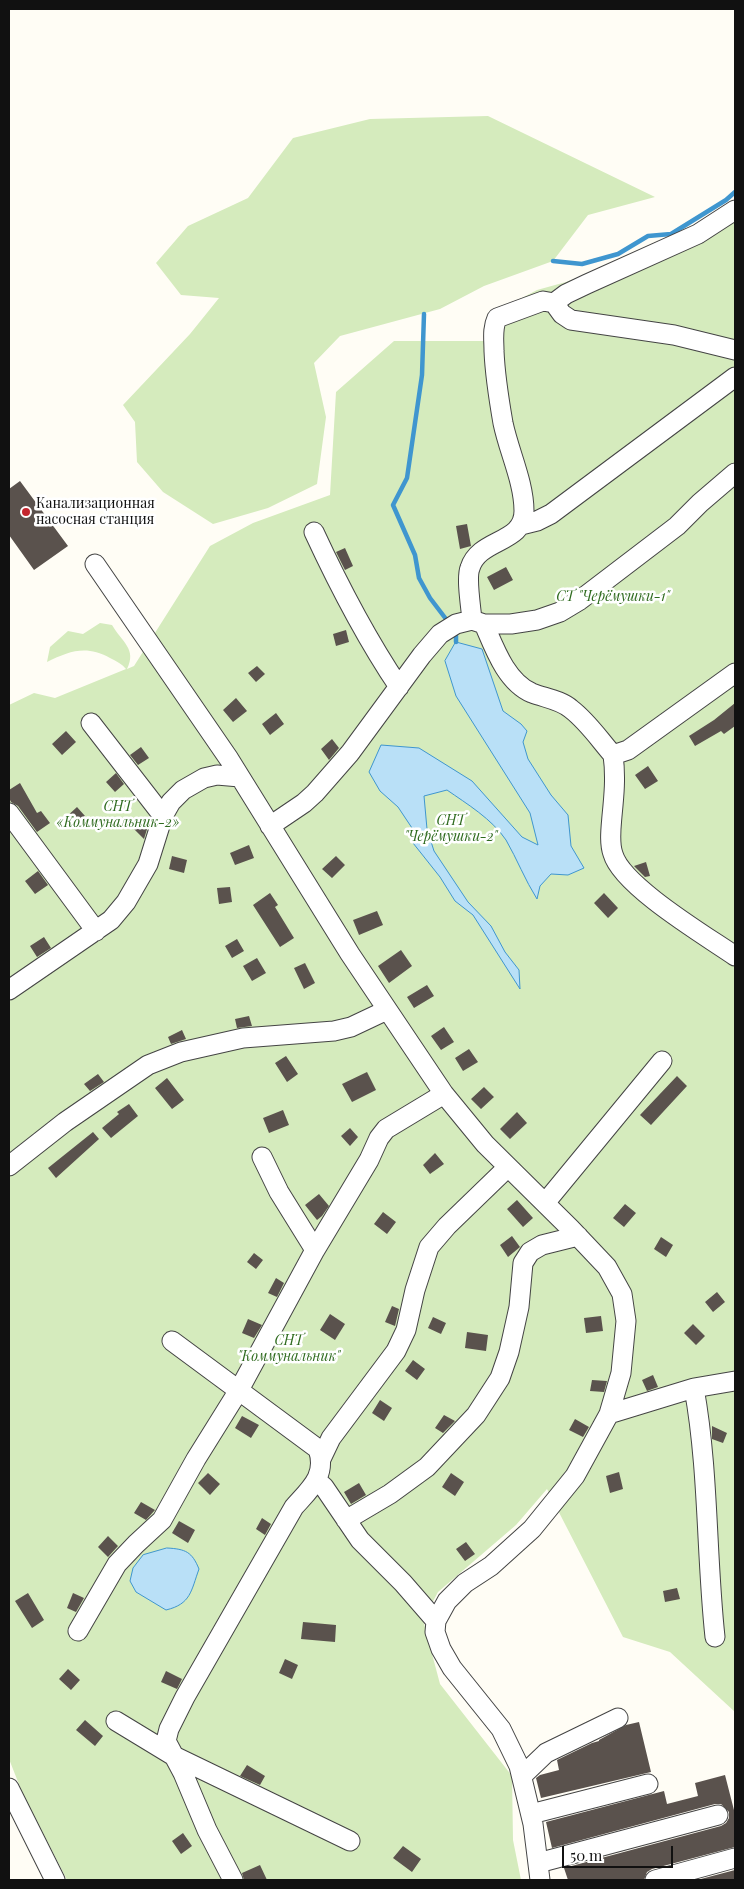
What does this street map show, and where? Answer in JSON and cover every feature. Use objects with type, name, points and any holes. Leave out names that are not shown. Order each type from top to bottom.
[{"type":"street","points":[[554,303],[566,294],[698,234],[735,210]]},
{"type":"street","points":[[521,525],[524,512],[521,491],[503,422],[495,363],[493,327],[497,318],[543,301],[554,303],[562,314],[571,320],[674,335],[735,350]]},
{"type":"street","points":[[735,377],[551,514],[537,521],[521,525],[511,535],[486,547],[474,558],[469,570],[478,622],[500,662],[509,674],[529,692],[569,707],[586,721],[613,755],[615,773],[611,835],[612,854],[617,864],[628,879],[656,901],[735,956]]},
{"type":"street","points":[[270,826],[304,803],[315,793],[350,753],[422,655],[440,634],[456,624],[478,622],[511,624],[537,620],[560,612],[580,600],[677,526],[735,473]]},
{"type":"street","points":[[314,532],[341,590],[399,687]]},
{"type":"street","points":[[95,564],[168,668],[240,778],[350,954],[444,1094],[485,1144],[607,1267],[622,1294],[626,1321],[622,1364],[609,1414],[575,1476],[532,1529],[491,1566],[465,1583],[447,1600],[436,1620],[435,1632],[441,1649],[452,1668],[501,1729],[519,1766],[530,1814],[539,1872],[718,1815]]},
{"type":"street","points":[[613,755],[628,750],[735,673]]},
{"type":"street","points":[[90,723],[163,816]]},
{"type":"street","points":[[9,990],[111,920],[126,902],[148,864],[163,816],[171,802],[183,790],[204,778],[217,775],[240,778]]},
{"type":"street","points":[[9,813],[96,930]]},
{"type":"street","points":[[9,1166],[65,1122],[148,1065],[181,1052],[243,1038],[334,1031],[351,1027],[387,1010]]},
{"type":"street","points":[[545,1203],[662,1060]]},
{"type":"street","points":[[78,1631],[117,1564],[162,1520],[238,1390],[315,1250],[342,1208],[379,1138],[386,1129],[444,1094]]},
{"type":"street","points":[[262,1157],[279,1192],[315,1250]]},
{"type":"street","points":[[233,1880],[207,1830],[183,1773],[166,1741],[169,1729],[294,1507],[317,1481],[322,1459],[331,1438],[396,1351],[406,1330],[415,1290],[429,1247],[446,1226],[508,1167]]},
{"type":"street","points":[[346,1520],[390,1494],[427,1467],[476,1415],[500,1378],[509,1352],[519,1307],[523,1262],[530,1252],[542,1245],[578,1236]]},
{"type":"street","points":[[172,1341],[318,1449],[322,1459]]},
{"type":"street","points":[[609,1414],[694,1388],[735,1381]]},
{"type":"street","points":[[694,1388],[702,1431],[715,1637]]},
{"type":"street","points":[[317,1481],[324,1487],[360,1540],[436,1620]]},
{"type":"street","points":[[522,1776],[546,1754],[618,1718]]},
{"type":"street","points":[[116,1721],[172,1755],[350,1841]]},
{"type":"street","points":[[530,1814],[648,1784]]},
{"type":"street","points":[[9,1788],[55,1880]]},
{"type":"street","points":[[655,1880],[735,1858]]},
{"type":"green space","points":[[488,116],[655,197],[588,215],[553,261],[484,286],[440,309],[340,336],[314,363],[326,417],[317,484],[268,508],[213,524],[163,492],[137,462],[135,422],[123,405],[190,334],[219,298],[181,295],[156,263],[188,226],[248,198],[293,138],[370,119]]},
{"type":"green space","points":[[735,200],[735,1712],[670,1652],[623,1637],[547,1489],[516,1525],[438,1592],[423,1620],[440,1684],[512,1776],[513,1840],[521,1880],[67,1880],[22,1792],[9,1759],[9,705],[34,693],[55,698],[126,669],[119,663],[101,654],[86,651],[71,652],[47,662],[50,647],[68,631],[83,634],[100,623],[112,625],[129,651],[130,662],[127,669],[134,666],[210,546],[253,523],[330,495],[336,392],[394,341],[485,341],[490,315],[537,290],[566,282],[623,260],[694,229]]},
{"type":"water","points":[[456,642],[482,649],[503,711],[521,724],[527,731],[523,742],[528,759],[551,795],[568,815],[571,846],[584,868],[568,875],[551,874],[540,886],[537,899],[506,840],[494,825],[471,806],[447,790],[424,796],[427,829],[434,851],[468,902],[491,926],[505,952],[519,970],[520,989],[473,915],[455,901],[440,877],[413,843],[412,828],[398,807],[380,791],[369,772],[381,745],[419,748],[472,781],[522,837],[538,845],[530,813],[456,696],[445,661]]},
{"type":"water","points":[[167,1548],[188,1552],[199,1569],[189,1596],[181,1604],[166,1610],[136,1592],[130,1581],[133,1568],[143,1555]]},
{"type":"building","name":"Канализационная насосная станция","points":[[20,481],[68,546],[34,570],[9,535],[9,489]]},
{"type":"building","points":[[467,524],[471,546],[460,549],[456,526]]},
{"type":"building","points":[[345,548],[353,566],[345,570],[336,552]]},
{"type":"building","points":[[506,567],[513,580],[494,590],[487,577]]},
{"type":"building","points":[[346,630],[349,642],[336,646],[333,634]]},
{"type":"building","points":[[257,666],[265,674],[256,682],[248,673]]},
{"type":"building","points":[[236,698],[247,711],[233,722],[223,710]]},
{"type":"building","points":[[735,703],[735,726],[724,734],[721,731],[695,746],[689,736],[714,720]]},
{"type":"building","points":[[276,713],[284,724],[270,735],[262,724]]},
{"type":"building","points":[[66,731],[76,742],[62,755],[52,744]]},
{"type":"building","points":[[332,739],[339,748],[329,760],[321,749]]},
{"type":"building","points":[[141,747],[149,758],[138,765],[130,755]]},
{"type":"building","points":[[648,766],[658,781],[645,789],[635,775]]},
{"type":"building","points":[[116,773],[124,784],[115,792],[106,782]]},
{"type":"building","points":[[20,783],[37,813],[41,811],[50,823],[37,832],[18,806],[11,802],[9,798],[9,790]]},
{"type":"building","points":[[77,807],[85,816],[73,827],[65,818]]},
{"type":"building","points":[[142,820],[148,826],[144,839],[134,829]]},
{"type":"building","points":[[249,845],[254,858],[235,865],[230,853]]},
{"type":"building","points":[[172,856],[187,860],[184,873],[169,869]]},
{"type":"building","points":[[336,856],[345,865],[332,878],[322,869]]},
{"type":"building","points":[[646,862],[650,876],[645,877],[634,866]]},
{"type":"building","points":[[38,871],[48,885],[35,894],[25,881]]},
{"type":"building","points":[[230,887],[232,902],[219,904],[217,888]]},
{"type":"building","points":[[270,893],[278,905],[275,907],[294,938],[280,947],[253,905]]},
{"type":"building","points":[[604,893],[618,908],[608,918],[594,903]]},
{"type":"building","points":[[377,911],[383,925],[359,935],[353,920]]},
{"type":"building","points":[[44,937],[51,948],[37,957],[30,946]]},
{"type":"building","points":[[237,939],[244,951],[232,958],[225,946]]},
{"type":"building","points":[[401,950],[412,966],[389,983],[378,966]]},
{"type":"building","points":[[257,958],[266,973],[252,981],[243,966]]},
{"type":"building","points":[[305,963],[315,983],[304,989],[294,968]]},
{"type":"building","points":[[427,985],[434,996],[414,1008],[407,997]]},
{"type":"building","points":[[249,1016],[252,1026],[237,1028],[235,1019]]},
{"type":"building","points":[[444,1027],[454,1042],[441,1050],[431,1036]]},
{"type":"building","points":[[182,1030],[186,1039],[171,1044],[168,1037]]},
{"type":"building","points":[[469,1049],[478,1062],[463,1071],[455,1058]]},
{"type":"building","points":[[286,1056],[298,1074],[287,1082],[275,1063]]},
{"type":"building","points":[[367,1072],[376,1090],[352,1102],[342,1084]]},
{"type":"building","points":[[98,1074],[104,1082],[90,1091],[84,1084]]},
{"type":"building","points":[[677,1076],[687,1086],[651,1125],[640,1115]]},
{"type":"building","points":[[167,1078],[184,1100],[172,1109],[155,1088]]},
{"type":"building","points":[[484,1087],[494,1097],[481,1109],[471,1099]]},
{"type":"building","points":[[129,1104],[138,1116],[111,1138],[102,1128],[119,1114],[117,1112]]},
{"type":"building","points":[[283,1110],[289,1125],[269,1133],[263,1118]]},
{"type":"building","points":[[517,1112],[527,1123],[510,1139],[500,1129]]},
{"type":"building","points":[[350,1128],[358,1137],[350,1146],[341,1136]]},
{"type":"building","points":[[93,1132],[99,1139],[56,1178],[48,1168]]},
{"type":"building","points":[[435,1153],[444,1164],[430,1174],[423,1165]]},
{"type":"building","points":[[319,1194],[329,1206],[317,1220],[305,1205]]},
{"type":"building","points":[[517,1200],[533,1218],[523,1227],[507,1209]]},
{"type":"building","points":[[625,1204],[636,1213],[624,1227],[613,1218]]},
{"type":"building","points":[[383,1212],[396,1222],[387,1234],[374,1224]]},
{"type":"building","points":[[512,1236],[520,1247],[508,1257],[500,1245]]},
{"type":"building","points":[[661,1237],[673,1245],[666,1257],[654,1249]]},
{"type":"building","points":[[254,1253],[263,1260],[256,1269],[247,1262]]},
{"type":"building","points":[[276,1278],[284,1283],[277,1297],[268,1293]]},
{"type":"building","points":[[717,1292],[725,1302],[713,1312],[705,1302]]},
{"type":"building","points":[[392,1306],[399,1309],[395,1326],[385,1322]]},
{"type":"building","points":[[330,1314],[345,1324],[335,1340],[320,1330]]},
{"type":"building","points":[[601,1316],[603,1331],[586,1333],[584,1318]]},
{"type":"building","points":[[433,1317],[446,1323],[441,1334],[428,1328]]},
{"type":"building","points":[[248,1319],[262,1325],[254,1338],[242,1333]]},
{"type":"building","points":[[693,1324],[705,1336],[696,1345],[684,1333]]},
{"type":"building","points":[[467,1332],[488,1335],[486,1351],[465,1348]]},
{"type":"building","points":[[413,1360],[425,1369],[417,1380],[405,1371]]},
{"type":"building","points":[[653,1375],[658,1387],[647,1391],[642,1380]]},
{"type":"building","points":[[592,1380],[607,1381],[604,1392],[590,1391]]},
{"type":"building","points":[[380,1400],[392,1408],[384,1421],[372,1413]]},
{"type":"building","points":[[444,1415],[455,1421],[443,1433],[435,1428]]},
{"type":"building","points":[[242,1416],[259,1425],[251,1438],[235,1428]]},
{"type":"building","points":[[575,1419],[589,1427],[583,1437],[569,1430]]},
{"type":"building","points":[[712,1426],[727,1433],[723,1443],[712,1439]]},
{"type":"building","points":[[619,1472],[623,1489],[610,1493],[606,1476]]},
{"type":"building","points":[[208,1473],[220,1484],[210,1495],[198,1483]]},
{"type":"building","points":[[451,1473],[464,1482],[455,1496],[442,1487]]},
{"type":"building","points":[[359,1483],[366,1495],[351,1504],[344,1492]]},
{"type":"building","points":[[141,1502],[155,1510],[146,1520],[134,1513]]},
{"type":"building","points":[[262,1518],[271,1524],[265,1535],[256,1529]]},
{"type":"building","points":[[179,1521],[195,1530],[188,1543],[172,1533]]},
{"type":"building","points":[[108,1536],[118,1546],[108,1557],[98,1547]]},
{"type":"building","points":[[466,1542],[475,1554],[465,1561],[456,1549]]},
{"type":"building","points":[[677,1588],[680,1599],[665,1602],[663,1591]]},
{"type":"building","points":[[28,1593],[44,1620],[32,1628],[15,1601]]},
{"type":"building","points":[[73,1593],[84,1598],[76,1612],[67,1608]]},
{"type":"building","points":[[303,1622],[336,1625],[335,1642],[301,1639]]},
{"type":"building","points":[[285,1659],[298,1665],[292,1679],[279,1673]]},
{"type":"building","points":[[68,1669],[80,1680],[71,1690],[59,1679]]},
{"type":"building","points":[[166,1671],[182,1679],[177,1689],[161,1682]]},
{"type":"building","points":[[85,1720],[103,1736],[95,1746],[76,1730]]},
{"type":"building","points":[[639,1722],[651,1772],[541,1798],[536,1778],[540,1775],[559,1770],[557,1760],[599,1741],[626,1725]]},
{"type":"building","points":[[247,1765],[265,1776],[260,1785],[240,1776]]},
{"type":"building","points":[[725,1775],[735,1814],[735,1847],[652,1869],[647,1872],[644,1880],[568,1880],[564,1868],[721,1826],[729,1818],[729,1812],[721,1804],[715,1804],[552,1848],[546,1822],[664,1791],[667,1804],[698,1796],[695,1783]]},
{"type":"building","points":[[183,1833],[192,1846],[181,1854],[172,1841]]},
{"type":"building","points":[[403,1846],[421,1859],[412,1872],[393,1858]]},
{"type":"building","points":[[260,1865],[267,1880],[244,1880],[242,1873]]},
{"type":"building","points":[[735,1870],[735,1880],[697,1880]]},
{"type":"waterway","points":[[553,261],[582,264],[618,254],[648,236],[671,234],[726,200],[735,192]]},
{"type":"waterway","points":[[424,314],[422,375],[407,478],[393,505],[415,555],[419,578],[430,598],[449,623]]},
{"type":"waterway","points":[[454,632],[456,642]]},
{"type":"place","name":"Канализационная насосная станция","points":[[26,512]]},
{"type":"park label","name":"СТ \"Черёмушки-1\"","points":[[613,597]]},
{"type":"park label","name":"СНТ «Коммунальник-2»","points":[[118,816]]},
{"type":"park label","name":"СНТ \"Черёмушки-2\"","points":[[451,830]]},
{"type":"park label","name":"СНТ \"Коммунальник\"","points":[[289,1349]]}]
